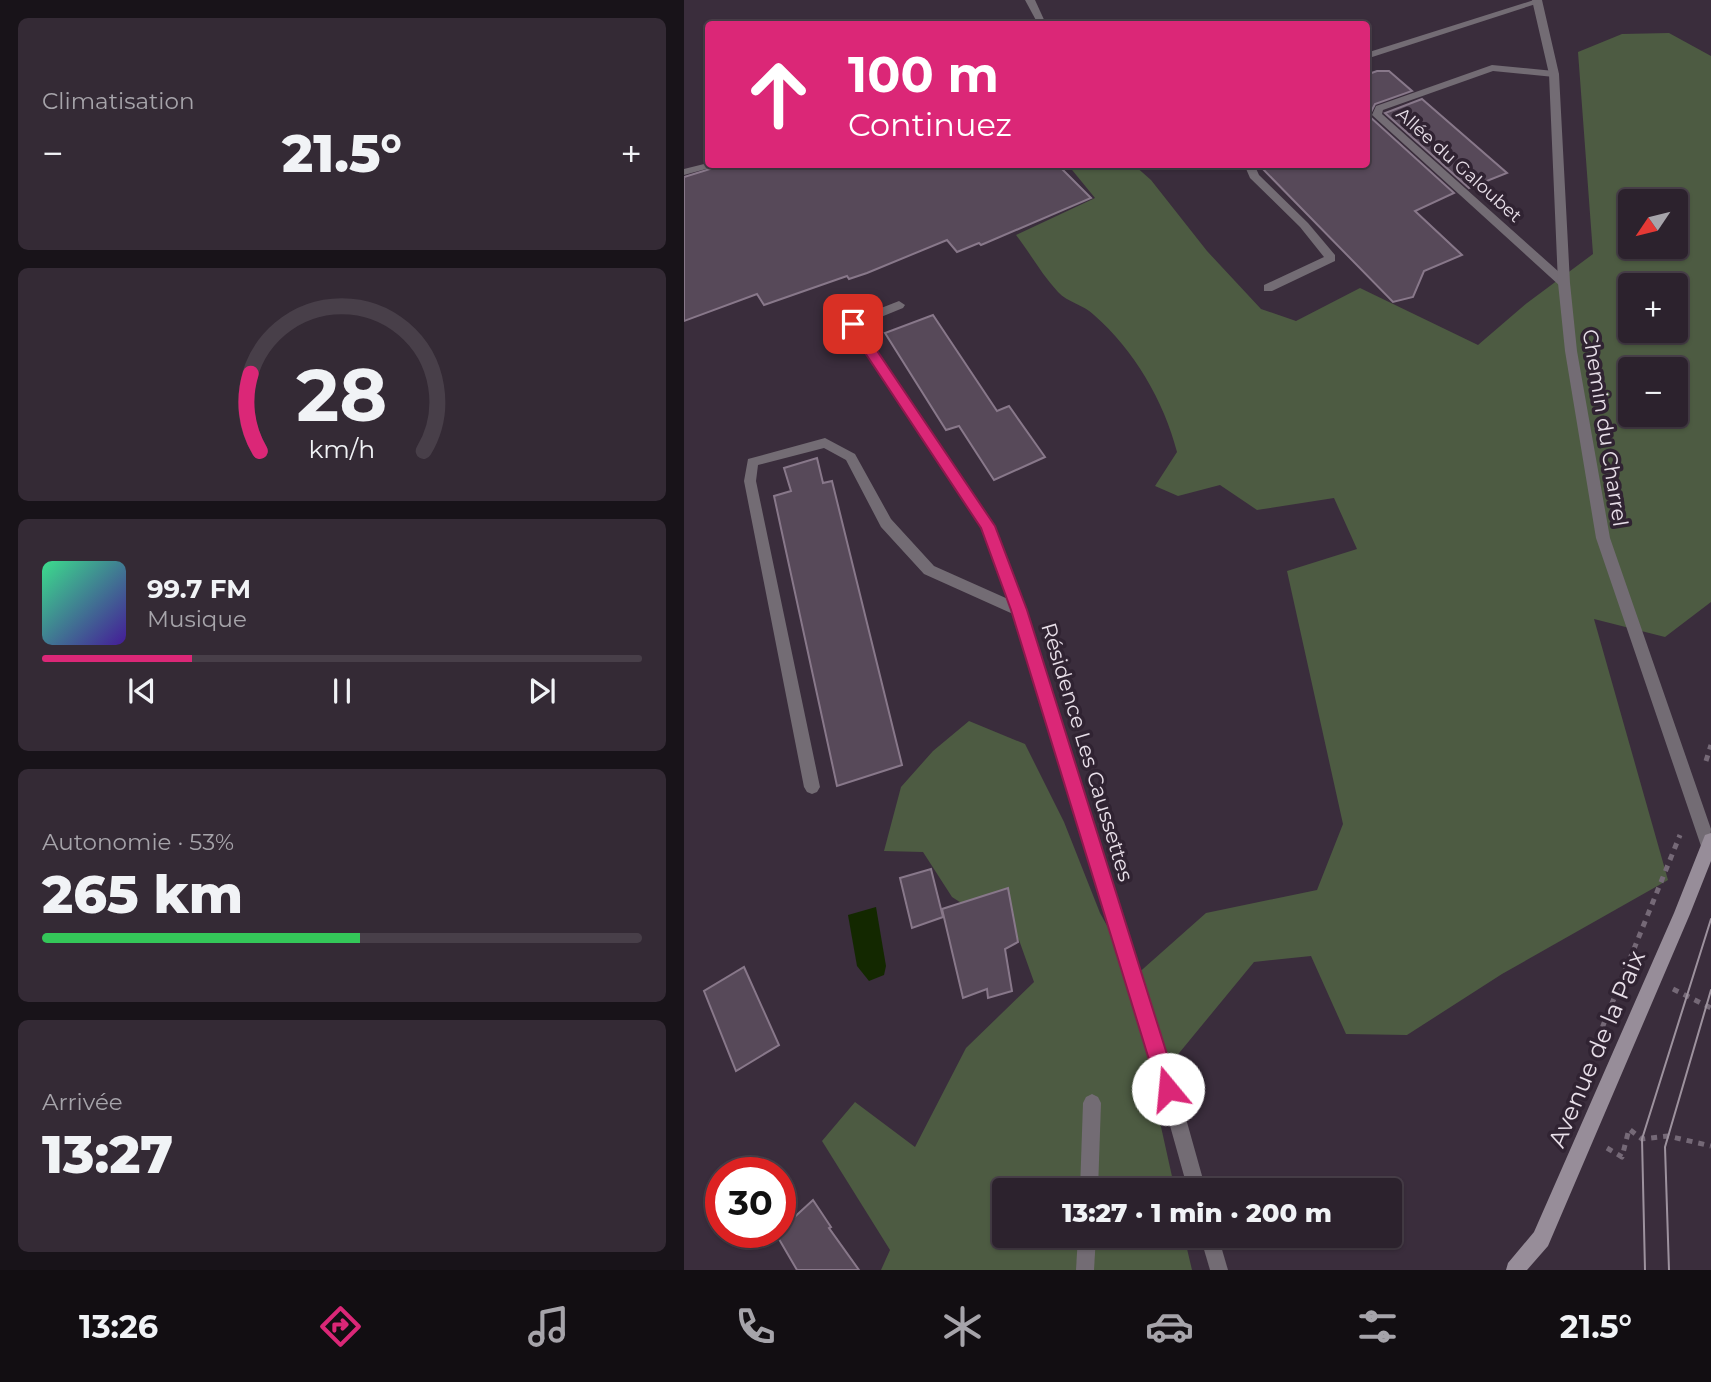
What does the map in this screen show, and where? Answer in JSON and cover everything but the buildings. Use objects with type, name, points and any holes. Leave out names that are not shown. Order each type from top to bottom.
[{"type":"street","points":[[1030,0],[1040,21]]},
{"type":"street","points":[[1370,55],[1537,1]]},
{"type":"street","name":"Chemin du Charrel","points":[[1537,1],[1554,74],[1564,283],[1571,351],[1603,538],[1710,843]]},
{"type":"street","name":"Allée du Galoubet","points":[[1554,74],[1492,68],[1379,108],[1377,115],[1564,283]]},
{"type":"street","points":[[684,172],[705,167]]},
{"type":"street","points":[[1251,168],[1254,176],[1304,225],[1331,258],[1268,288]]},
{"type":"street","points":[[899,305],[853,324],[988,526],[1019,610]]},
{"type":"street","name":"Résidence Les Caussettes","points":[[812,787],[750,481],[752,462],[825,443],[851,457],[886,523],[929,570],[1019,610],[1194,1178]]},
{"type":"street","name":"Avenue de la Paix","points":[[1515,1270],[1541,1239],[1710,843]]},
{"type":"street","points":[[1089,1178],[1092,1103]]},
{"type":"street","points":[[1085,1270],[1086,1248]]},
{"type":"street","points":[[1213,1248],[1219,1270]]},
{"type":"path","points":[[1653,980],[1711,1008]]},
{"type":"shaded area","points":[[1669,33],[1711,56],[1711,602],[1665,637],[1594,619],[1668,880],[1502,974],[1407,1035],[1346,1034],[1311,956],[1254,962],[1152,1086],[1172,1178],[992,1178],[992,1248],[1187,1248],[1192,1270],[881,1270],[890,1250],[822,1141],[855,1102],[915,1147],[966,1048],[1034,982],[1019,940],[952,897],[923,852],[884,851],[901,787],[933,751],[969,721],[1025,744],[1064,822],[1100,913],[1135,976],[1206,913],[1317,890],[1343,824],[1287,571],[1357,549],[1334,498],[1257,510],[1220,485],[1178,496],[1155,486],[1177,452],[1156,395],[1134,360],[1109,329],[1090,312],[1058,292],[1016,235],[1095,198],[1070,168],[1137,168],[1151,180],[1207,251],[1261,309],[1296,321],[1360,288],[1478,345],[1527,303],[1593,254],[1578,52],[1622,34]]},
{"type":"shaded area","points":[[876,907],[886,966],[884,975],[869,981],[857,966],[848,915]]},
{"type":"tram line","points":[[1645,1270],[1642,1139],[1711,919]]},
{"type":"tram line","points":[[1669,1270],[1665,1147],[1711,990]]},
{"type":"route","points":[[853,324],[988,526],[1019,610],[1168,1089]]}]
